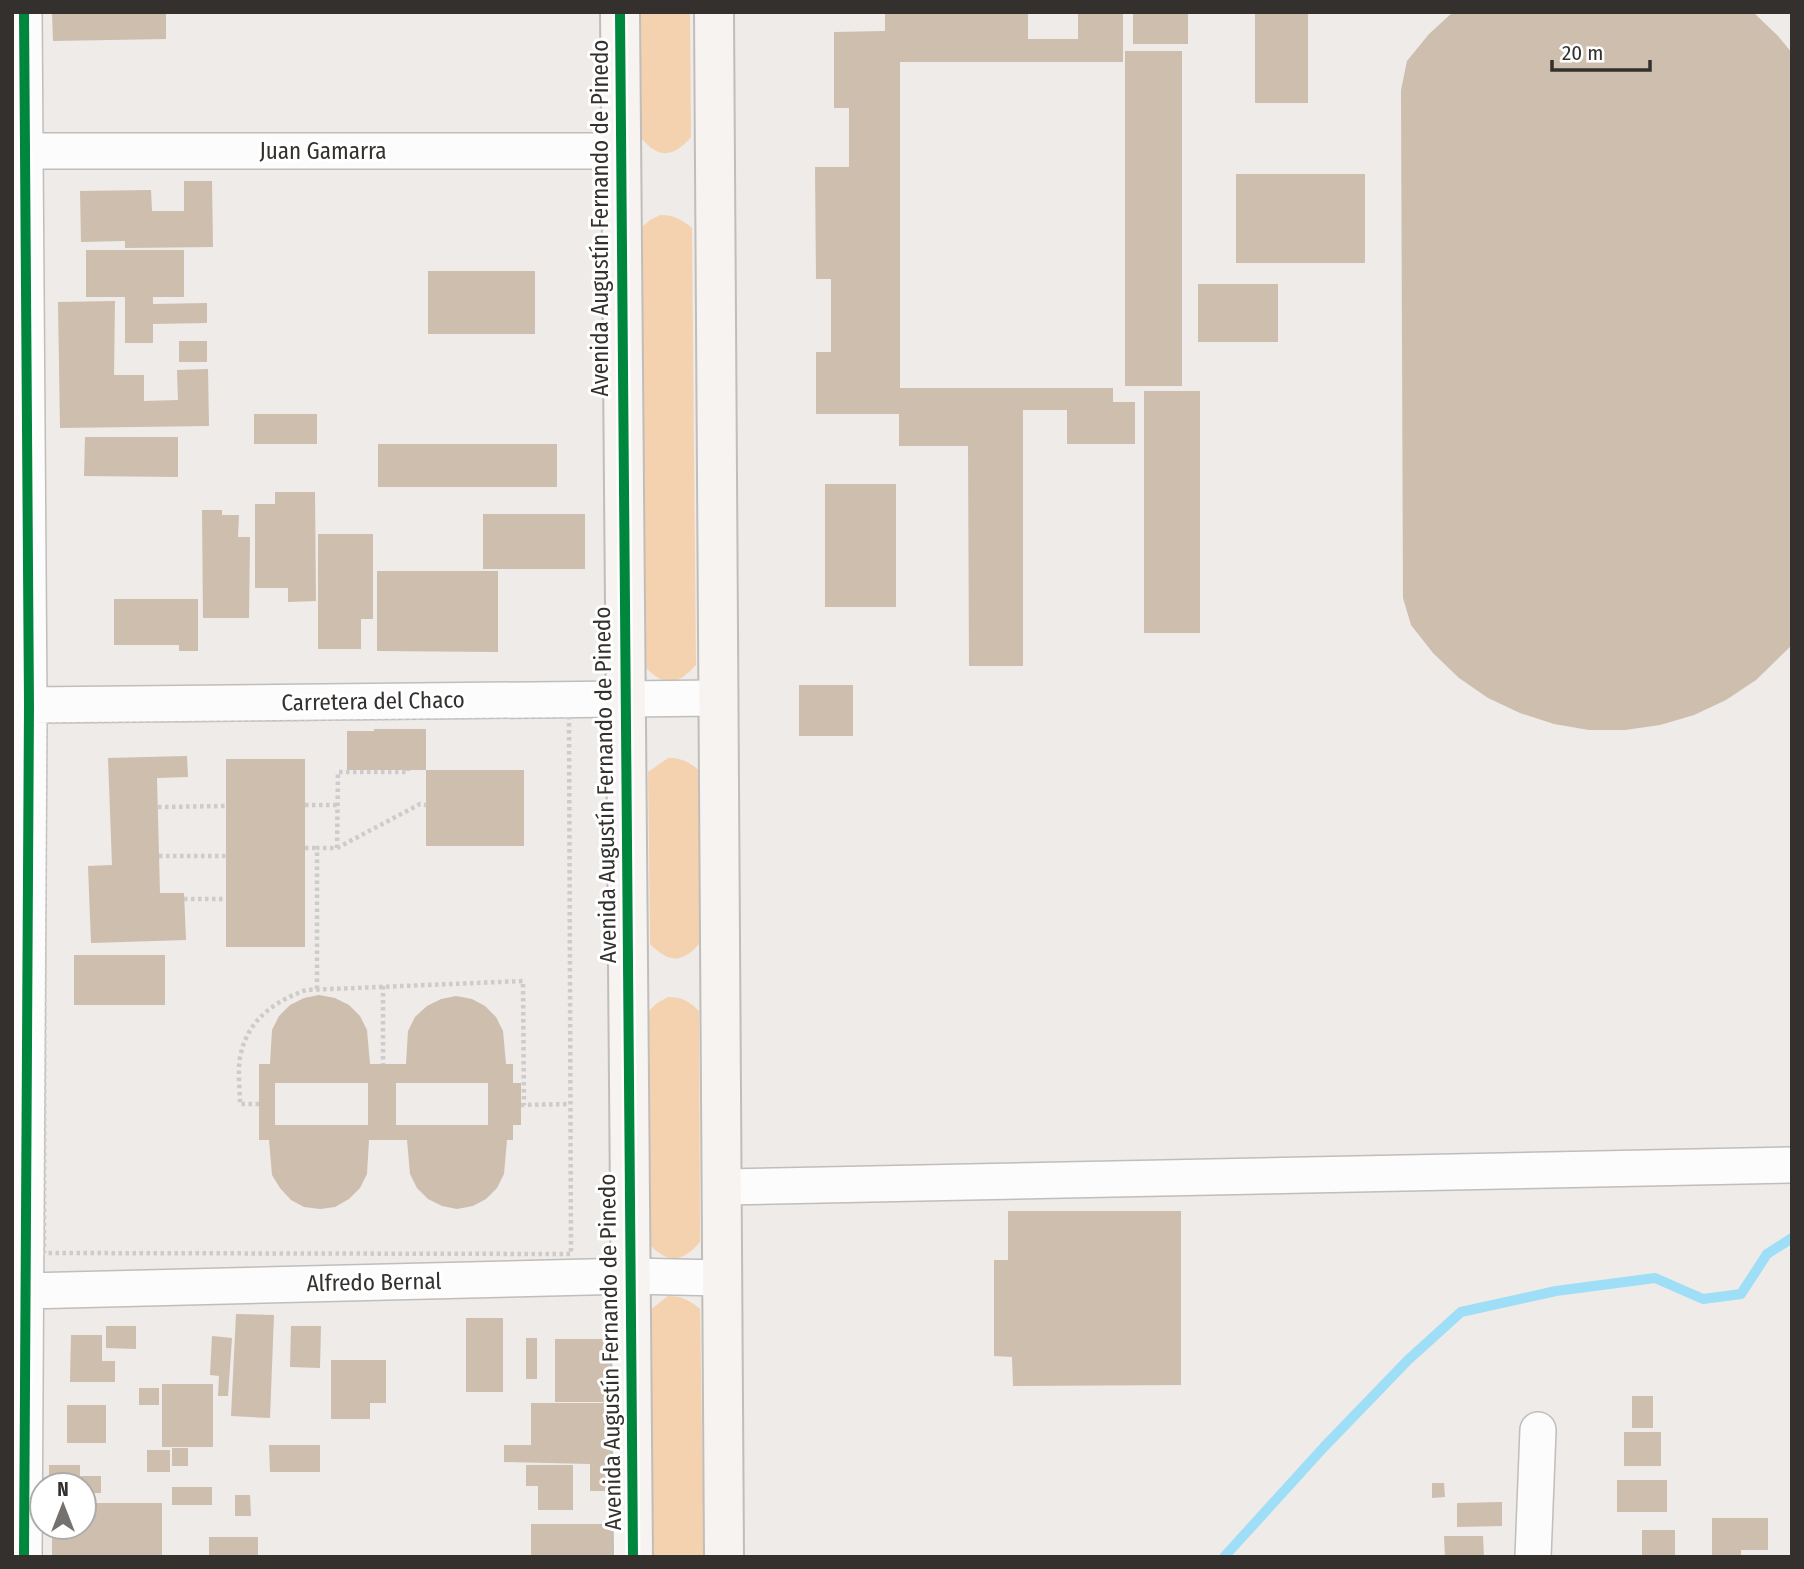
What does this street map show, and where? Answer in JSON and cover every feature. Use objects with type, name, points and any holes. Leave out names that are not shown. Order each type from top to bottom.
[{"type":"street","points":[[24,12],[29,705],[24,1557]]},
{"type":"street","name":"Avenida Augustín Fernando de Pinedo","points":[[620,12],[633,1557]]},
{"type":"street","points":[[714,12],[724,1557]]},
{"type":"street","name":"Juan Gamarra","points":[[26,151],[620,151]]},
{"type":"street","name":"Carretera del Chaco","points":[[29,705],[718,698]]},
{"type":"street","points":[[723,1187],[1792,1165]]},
{"type":"street","name":"Alfredo Bernal","points":[[26,1290],[630,1276],[722,1278]]},
{"type":"street","points":[[1533,1557],[1538,1430]]},
{"type":"path","points":[[569,716],[570,1104],[571,1254],[44,1253],[45,722],[569,716]]},
{"type":"path","points":[[337,848],[338,772],[408,770]]},
{"type":"path","points":[[305,848],[337,848],[420,804],[426,805]]},
{"type":"path","points":[[305,805],[337,805]]},
{"type":"path","points":[[158,807],[226,806]]},
{"type":"path","points":[[317,848],[317,989]]},
{"type":"path","points":[[159,856],[226,856]]},
{"type":"path","points":[[184,899],[226,899]]},
{"type":"path","points":[[259,1104],[240,1104],[240,1055],[248,1033],[262,1014],[282,999],[317,989],[523,981],[523,1105],[570,1104]]},
{"type":"path","points":[[383,986],[383,1064]]},
{"type":"shaded area","points":[[638,12],[690,12],[691,137],[672,152],[653,149],[640,137]]},
{"type":"shaded area","points":[[660,215],[677,218],[692,228],[696,665],[683,677],[670,681],[658,678],[644,666],[640,229]]},
{"type":"shaded area","points":[[668,758],[685,761],[700,771],[701,942],[688,954],[676,958],[664,955],[650,944],[648,772]]},
{"type":"shaded area","points":[[668,997],[685,1000],[699,1011],[700,1242],[687,1254],[675,1258],[662,1255],[649,1244],[648,1012]]},
{"type":"shaded area","points":[[668,1296],[685,1299],[700,1309],[704,1557],[653,1557],[649,1311]]},
{"type":"building","points":[[52,12],[166,12],[166,39],[53,41]]},
{"type":"building","points":[[885,12],[1028,12],[1028,39],[1078,39],[1078,12],[1123,12],[1123,62],[900,62],[900,388],[1113,388],[1113,402],[1135,402],[1135,444],[1067,444],[1067,410],[1023,410],[1023,666],[969,666],[968,446],[899,446],[899,414],[816,414],[816,352],[831,352],[831,279],[816,279],[815,167],[849,167],[849,108],[834,108],[834,32],[885,31]]},
{"type":"building","points":[[1133,12],[1188,12],[1188,44],[1133,44]]},
{"type":"building","points":[[1255,12],[1308,12],[1308,103],[1255,103]]},
{"type":"building","points":[[1453,12],[1753,12],[1792,53],[1792,645],[1756,680],[1726,700],[1694,715],[1660,725],[1625,730],[1589,730],[1554,724],[1520,713],[1488,698],[1459,678],[1433,653],[1411,625],[1403,598],[1401,90],[1407,61],[1429,34]]},
{"type":"building","points":[[1125,51],[1182,51],[1182,386],[1125,386]]},
{"type":"building","points":[[1236,174],[1365,174],[1365,263],[1236,263]]},
{"type":"building","points":[[184,181],[212,181],[213,247],[125,248],[125,241],[81,242],[80,191],[151,190],[152,211],[184,211]]},
{"type":"building","points":[[86,250],[184,250],[184,297],[153,297],[153,304],[207,303],[207,323],[153,324],[153,343],[125,343],[125,297],[86,297]]},
{"type":"building","points":[[428,271],[535,271],[535,334],[428,334]]},
{"type":"building","points":[[1198,284],[1278,284],[1278,342],[1198,342]]},
{"type":"building","points":[[115,301],[114,375],[144,375],[144,401],[178,400],[177,370],[208,369],[209,426],[60,428],[58,302]]},
{"type":"building","points":[[179,341],[207,341],[207,362],[179,362]]},
{"type":"building","points":[[1144,391],[1200,391],[1200,633],[1144,633]]},
{"type":"building","points":[[254,414],[317,414],[317,444],[254,444]]},
{"type":"building","points":[[85,437],[178,437],[178,477],[84,476]]},
{"type":"building","points":[[378,444],[557,444],[557,487],[378,487]]},
{"type":"building","points":[[825,484],[896,484],[896,607],[825,607]]},
{"type":"building","points":[[275,492],[315,492],[316,601],[288,602],[288,588],[255,588],[255,504],[275,504]]},
{"type":"building","points":[[202,510],[222,510],[222,515],[239,515],[238,537],[250,537],[249,618],[203,618]]},
{"type":"building","points":[[483,514],[585,514],[585,569],[483,569]]},
{"type":"building","points":[[318,534],[373,534],[373,619],[361,619],[361,649],[318,649]]},
{"type":"building","points":[[377,571],[498,571],[498,652],[377,651]]},
{"type":"building","points":[[114,599],[198,599],[198,651],[179,651],[179,645],[114,645]]},
{"type":"building","points":[[799,685],[853,685],[853,736],[799,736]]},
{"type":"building","points":[[426,729],[426,770],[347,770],[347,731]]},
{"type":"building","points":[[187,756],[188,777],[157,778],[160,893],[184,893],[186,940],[91,943],[88,866],[112,865],[108,758]]},
{"type":"building","points":[[226,759],[305,759],[305,947],[226,947]]},
{"type":"building","points":[[426,770],[524,770],[524,846],[426,846]]},
{"type":"building","points":[[74,955],[165,955],[165,1005],[74,1005]]},
{"type":"building","points":[[319,995],[335,998],[349,1005],[360,1016],[367,1030],[370,1064],[406,1064],[408,1031],[415,1017],[427,1006],[441,999],[456,996],[472,999],[485,1006],[496,1017],[503,1031],[506,1064],[513,1064],[513,1083],[521,1083],[521,1125],[513,1125],[513,1140],[507,1140],[504,1174],[497,1188],[486,1199],[473,1206],[457,1209],[428,1199],[417,1188],[410,1174],[407,1140],[369,1140],[367,1174],[360,1188],[349,1199],[335,1207],[304,1207],[291,1200],[280,1188],[272,1175],[269,1140],[259,1140],[259,1064],[270,1064],[272,1030],[279,1016],[290,1005]],"holes":[[[275,1083],[368,1083],[368,1125],[275,1125]],[[396,1083],[488,1083],[488,1125],[396,1125]]]},
{"type":"building","points":[[1008,1211],[1181,1211],[1181,1385],[1013,1386],[1012,1357],[994,1356],[994,1260],[1008,1260]]},
{"type":"building","points":[[236,1314],[274,1315],[270,1418],[231,1416]]},
{"type":"building","points":[[466,1318],[503,1318],[503,1392],[466,1392]]},
{"type":"building","points":[[106,1326],[136,1326],[136,1349],[106,1348]]},
{"type":"building","points":[[291,1326],[321,1326],[320,1368],[290,1367]]},
{"type":"building","points":[[71,1335],[102,1335],[102,1361],[115,1361],[115,1382],[70,1382]]},
{"type":"building","points":[[212,1336],[232,1338],[228,1396],[218,1396],[219,1376],[210,1375]]},
{"type":"building","points":[[526,1338],[537,1338],[537,1379],[526,1379]]},
{"type":"building","points":[[555,1339],[611,1339],[611,1402],[555,1402]]},
{"type":"building","points":[[331,1360],[386,1360],[386,1403],[370,1403],[370,1419],[331,1419]]},
{"type":"building","points":[[162,1384],[213,1384],[213,1447],[162,1447]]},
{"type":"building","points":[[139,1388],[159,1388],[159,1405],[139,1405]]},
{"type":"building","points":[[1632,1396],[1653,1396],[1653,1428],[1632,1428]]},
{"type":"building","points":[[531,1403],[612,1403],[613,1491],[590,1491],[590,1464],[504,1462],[504,1445],[531,1445]]},
{"type":"building","points":[[67,1405],[106,1405],[106,1443],[67,1443]]},
{"type":"building","points":[[1624,1432],[1661,1432],[1661,1466],[1624,1466]]},
{"type":"building","points":[[269,1445],[320,1445],[320,1472],[270,1472]]},
{"type":"building","points":[[172,1448],[188,1448],[188,1466],[172,1466]]},
{"type":"building","points":[[147,1450],[170,1450],[170,1472],[147,1472]]},
{"type":"building","points":[[49,1465],[80,1465],[80,1471],[49,1471]]},
{"type":"building","points":[[526,1465],[573,1465],[573,1510],[538,1510],[538,1486],[526,1486]]},
{"type":"building","points":[[98,1476],[101,1476],[101,1493],[98,1493]]},
{"type":"building","points":[[1617,1480],[1667,1480],[1667,1512],[1617,1512]]},
{"type":"building","points":[[1432,1483],[1444,1483],[1445,1497],[1432,1498]]},
{"type":"building","points":[[172,1487],[212,1487],[212,1505],[172,1505]]},
{"type":"building","points":[[235,1495],[250,1495],[251,1516],[235,1516]]},
{"type":"building","points":[[1502,1502],[1502,1526],[1457,1527],[1457,1503]]},
{"type":"building","points":[[98,1503],[162,1503],[162,1556],[52,1556],[52,1541],[98,1541]]},
{"type":"building","points":[[1712,1518],[1768,1518],[1768,1550],[1741,1550],[1741,1557],[1712,1557]]},
{"type":"building","points":[[531,1524],[612,1524],[612,1557],[531,1557]]},
{"type":"building","points":[[1642,1530],[1675,1530],[1675,1557],[1642,1557]]},
{"type":"building","points":[[1444,1536],[1483,1536],[1484,1557],[1445,1557]]},
{"type":"building","points":[[209,1537],[258,1537],[258,1557],[209,1557]]},
{"type":"waterway","points":[[1224,1557],[1408,1360],[1461,1312],[1556,1291],[1655,1278],[1703,1299],[1741,1294],[1767,1254],[1792,1238]]},
{"type":"cycle path","points":[[24,12],[29,705],[24,1557]]},
{"type":"cycle path","points":[[620,12],[633,1557]]}]
